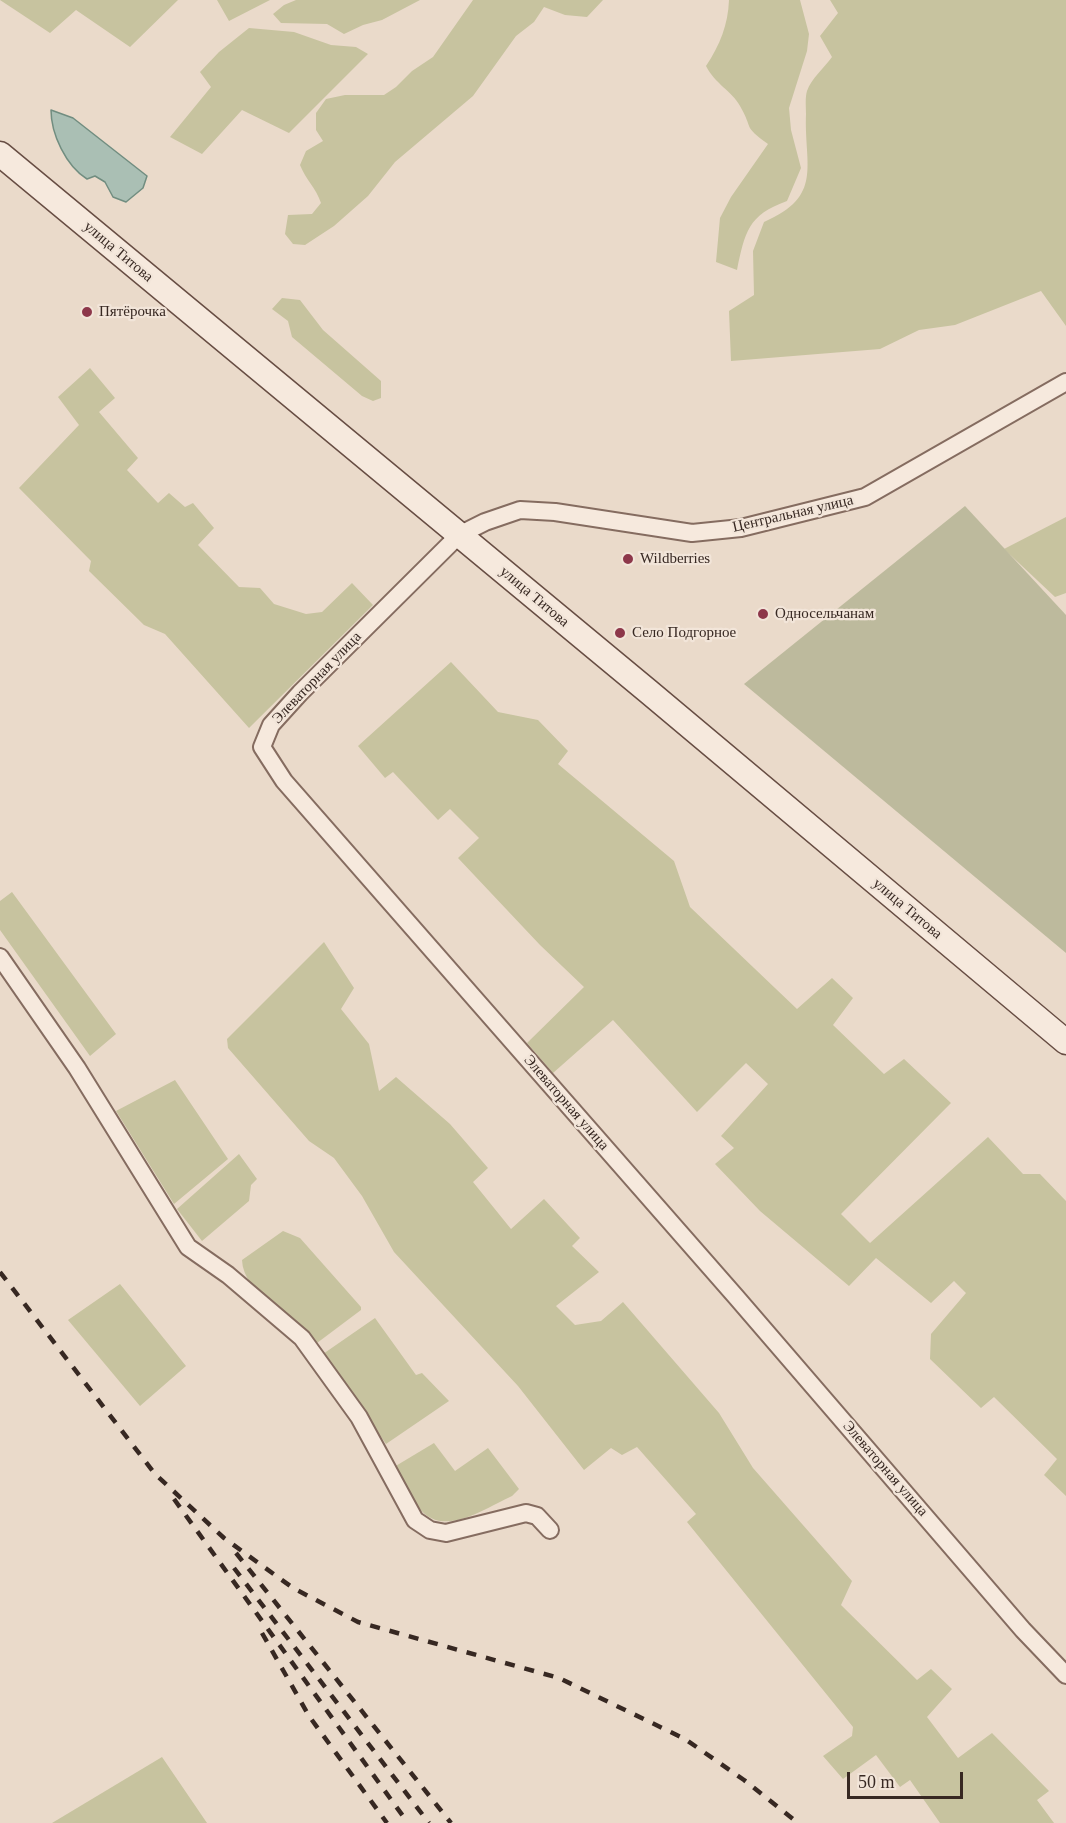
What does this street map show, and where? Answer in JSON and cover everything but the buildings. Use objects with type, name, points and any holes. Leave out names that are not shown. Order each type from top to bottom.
[{"type":"main road","name":"улица Титова","points":[[0,154],[1063,1036]]},
{"type":"street","name":"Центральная улица","points":[[459,535],[484,522],[520,510],[555,512],[692,533],[741,528],[866,497],[1066,382]]},
{"type":"street","name":"Элеваторная улица","points":[[459,535],[300,693],[271,725],[261,747],[291,790],[729,1289],[1023,1630],[1066,1675]]},
{"type":"street","points":[[0,957],[77,1068],[188,1246],[228,1275],[302,1338],[359,1417],[415,1520],[430,1530],[446,1533],[526,1513],[537,1516],[550,1530]]},
{"type":"shaded area","points":[[0,0],[178,0],[130,47],[76,10],[50,33]]},
{"type":"shaded area","points":[[217,0],[270,0],[229,21]]},
{"type":"shaded area","points":[[296,0],[420,0],[382,20],[363,25],[344,34],[327,24],[281,23],[273,14],[284,5]]},
{"type":"shaded area","points":[[473,0],[603,0],[587,17],[565,15],[544,7],[534,22],[516,36],[473,96],[395,162],[368,196],[334,226],[305,245],[293,244],[285,234],[288,215],[312,214],[321,203],[300,165],[306,151],[323,141],[316,130],[316,113],[326,99],[345,95],[384,95],[396,87],[412,71],[433,57]]},
{"type":"shaded area","points":[[729,0],[800,0],[809,34],[807,51],[789,108],[791,130],[801,168],[787,201],[764,212],[750,226],[737,270],[716,262],[720,218],[731,197],[768,144],[751,130],[737,101],[714,78],[706,66],[722,34]]},
{"type":"shaded area","points":[[830,0],[1066,0],[1066,326],[1041,291],[955,325],[919,330],[880,349],[731,361],[729,311],[754,295],[753,251],[764,222],[783,212],[796,201],[807,178],[806,96],[812,82],[832,57],[820,36],[838,13]]},
{"type":"shaded area","points":[[249,28],[294,32],[331,45],[356,47],[368,54],[289,133],[242,110],[202,154],[170,137],[211,87],[200,72],[219,52]]},
{"type":"shaded area","points":[[51,110],[73,118],[147,176],[143,188],[126,202],[113,197],[105,182],[95,176],[87,179],[79,173],[61,149],[54,129]]},
{"type":"shaded area","points":[[282,298],[300,300],[323,330],[381,381],[381,398],[373,401],[362,396],[292,337],[288,321],[272,309]]},
{"type":"shaded area","points":[[90,368],[115,398],[99,412],[138,458],[127,470],[158,503],[169,493],[185,507],[193,503],[214,528],[198,545],[239,587],[260,588],[274,604],[306,614],[322,612],[352,583],[373,605],[249,728],[165,634],[144,625],[89,571],[91,561],[19,488],[79,425],[58,397]]},
{"type":"shaded area","points":[[965,506],[1066,615],[1066,953],[744,684]]},
{"type":"shaded area","points":[[1066,517],[1066,593],[1055,597],[1004,549]]},
{"type":"shaded area","points":[[451,662],[498,712],[538,720],[568,751],[558,764],[674,861],[690,907],[797,1009],[832,978],[853,998],[833,1025],[884,1074],[904,1059],[951,1103],[841,1214],[870,1243],[988,1137],[1023,1174],[1040,1174],[1066,1201],[1066,1496],[1044,1475],[1057,1459],[994,1397],[981,1408],[930,1359],[931,1334],[966,1293],[954,1281],[931,1303],[876,1258],[849,1286],[760,1211],[715,1164],[734,1148],[721,1136],[768,1084],[746,1063],[697,1112],[613,1020],[553,1073],[527,1043],[584,987],[540,945],[458,858],[479,838],[450,809],[438,820],[393,772],[385,778],[358,746]]},
{"type":"shaded area","points":[[12,892],[116,1034],[90,1056],[0,930],[0,901]]},
{"type":"shaded area","points":[[324,942],[354,988],[341,1009],[369,1044],[379,1091],[396,1077],[450,1124],[488,1168],[473,1182],[511,1229],[544,1199],[580,1238],[572,1246],[599,1272],[556,1306],[575,1325],[601,1321],[623,1302],[719,1413],[753,1468],[852,1581],[841,1605],[917,1680],[931,1669],[952,1689],[927,1717],[958,1758],[992,1733],[1049,1791],[1037,1800],[1054,1823],[940,1823],[910,1780],[900,1787],[876,1755],[843,1779],[823,1756],[852,1736],[853,1727],[687,1522],[696,1514],[637,1447],[622,1455],[611,1448],[584,1470],[518,1386],[394,1252],[362,1196],[334,1158],[309,1141],[228,1048],[227,1039]]},
{"type":"shaded area","points":[[175,1080],[228,1159],[174,1204],[116,1111]]},
{"type":"shaded area","points":[[239,1154],[257,1179],[251,1185],[249,1201],[202,1241],[177,1209]]},
{"type":"shaded area","points":[[283,1231],[300,1238],[361,1307],[361,1310],[317,1343],[260,1295],[245,1272],[242,1260]]},
{"type":"shaded area","points":[[120,1284],[186,1366],[140,1406],[68,1320]]},
{"type":"shaded area","points":[[375,1318],[416,1375],[422,1373],[449,1401],[386,1444],[323,1354]]},
{"type":"shaded area","points":[[434,1443],[455,1471],[488,1448],[519,1489],[512,1496],[464,1518],[440,1521],[429,1517],[415,1503],[394,1467]]},
{"type":"shaded area","points":[[162,1757],[207,1823],[52,1823]]},
{"type":"railway","points":[[0,1272],[155,1474],[224,1538],[293,1588],[358,1622],[559,1678],[685,1739],[744,1780],[798,1823]]},
{"type":"railway","points":[[174,1499],[408,1823]]},
{"type":"railway","points":[[236,1553],[451,1823]]},
{"type":"railway","points":[[234,1568],[429,1823]]},
{"type":"railway","points":[[262,1633],[309,1716],[387,1823]]},
{"type":"place","name":"Пятёрочка","points":[[87,312]]},
{"type":"place","name":"Wildberries","points":[[628,559]]},
{"type":"place","name":"Односельчанам","points":[[763,614]]},
{"type":"place","name":"Село Подгорное","points":[[620,633]]}]
